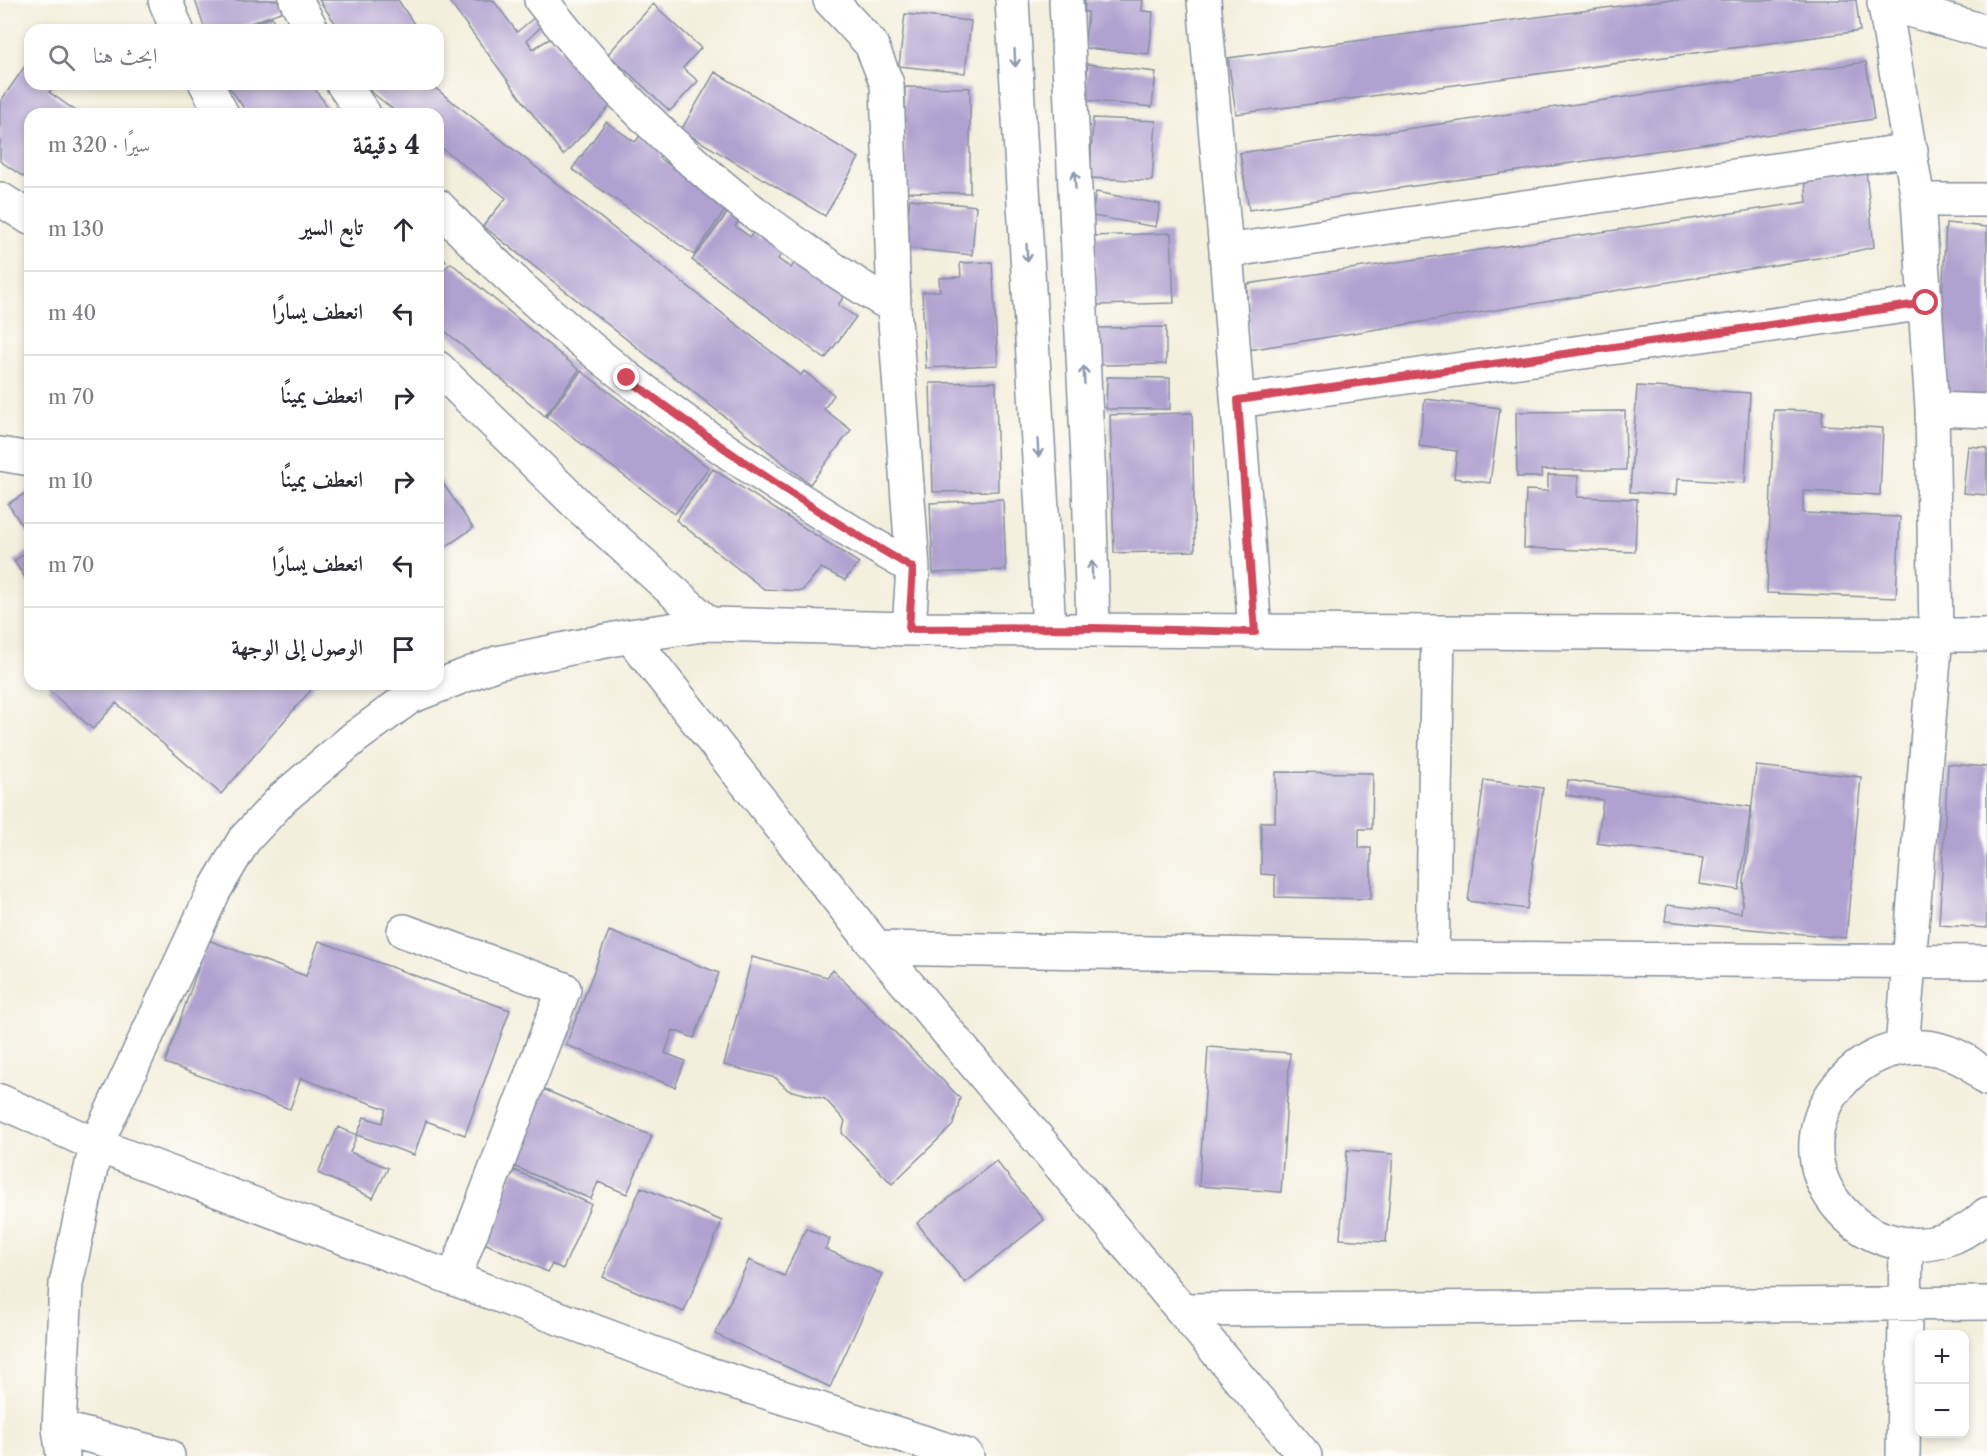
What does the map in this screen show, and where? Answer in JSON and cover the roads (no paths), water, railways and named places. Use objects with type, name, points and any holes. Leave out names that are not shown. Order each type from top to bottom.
[{"type":"street","points":[[165,0],[175,24]]},
{"type":"street","points":[[296,0],[309,24]]},
{"type":"street","points":[[541,0],[579,50],[657,131],[786,236],[894,307]]},
{"type":"street","points":[[830,0],[871,44],[881,63],[887,84],[894,307],[913,568],[909,629]]},
{"type":"street","points":[[1012,0],[1049,629]]},
{"type":"street","points":[[1066,0],[1089,468],[1093,628]]},
{"type":"street","points":[[1204,0],[1255,632]]},
{"type":"street","points":[[1902,1047],[1936,635],[1932,409],[1918,200],[1884,2],[1987,32]]},
{"type":"street","points":[[209,90],[219,108]]},
{"type":"street","points":[[347,90],[360,108]]},
{"type":"street","points":[[1226,251],[1911,150]]},
{"type":"street","points":[[0,199],[24,214]]},
{"type":"street","points":[[1918,200],[1987,200]]},
{"type":"street","points":[[444,212],[494,265],[627,378],[783,490],[913,568]]},
{"type":"street","points":[[1238,400],[1926,303]]},
{"type":"street","points":[[444,374],[581,508],[709,624]]},
{"type":"street","points":[[1932,409],[1987,411]]},
{"type":"street","points":[[0,454],[24,458]]},
{"type":"street","points":[[444,679],[497,663],[630,636],[709,624],[909,629],[1093,628],[1255,632],[1987,635]]},
{"type":"street","points":[[1432,958],[1438,632]]},
{"type":"street","points":[[630,636],[877,948],[1305,1456]]},
{"type":"street","points":[[168,1456],[61,1442],[66,1284],[96,1145],[214,891],[244,840],[283,798],[354,738],[405,690]]},
{"type":"street","points":[[404,931],[564,989],[454,1278]]},
{"type":"street","points":[[877,948],[1432,958],[1987,962]]},
{"type":"street","points":[[1987,1078],[1966,1060],[1934,1049],[1902,1047],[1871,1057],[1845,1076],[1827,1101],[1817,1132],[1818,1164],[1828,1194],[1848,1219],[1875,1237],[1906,1246],[1939,1243],[1970,1230],[1987,1214]]},
{"type":"street","points":[[0,1101],[96,1145],[706,1373],[967,1456]]},
{"type":"street","points":[[1903,1456],[1906,1246]]},
{"type":"street","points":[[1183,1310],[1987,1303]]}]
